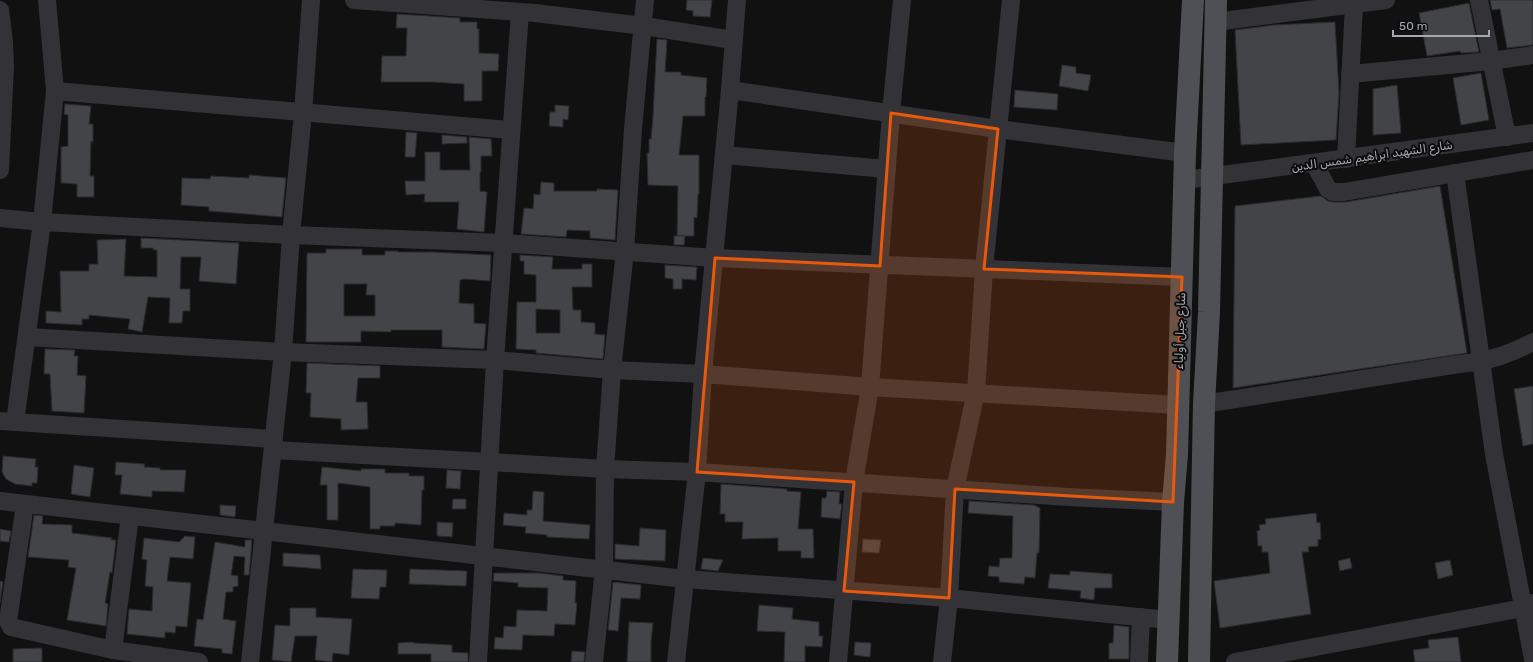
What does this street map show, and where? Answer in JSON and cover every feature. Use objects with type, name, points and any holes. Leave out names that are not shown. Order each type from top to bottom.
[{"type":"main road","name":"شارع جبل أولياء","points":[[1171,660],[1168,620],[1173,502],[1177,455],[1185,153],[1193,0]]},
{"type":"main road","points":[[1199,662],[1204,404],[1208,312],[1216,0]]},
{"type":"street","points":[[47,0],[55,91],[42,222],[27,336],[8,422],[490,462],[605,469],[696,472],[1173,502]]},
{"type":"street","points":[[250,662],[283,352],[291,235],[303,113],[311,0]]},
{"type":"street","points":[[354,0],[530,8],[733,40]]},
{"type":"street","points":[[594,662],[604,569],[605,469],[612,370],[625,251],[633,129],[644,26],[645,0]]},
{"type":"street","points":[[676,662],[696,472],[703,374],[715,258],[737,0]]},
{"type":"street","points":[[838,662],[854,482],[870,387],[891,113],[902,0]]},
{"type":"street","points":[[942,662],[949,598],[955,489],[976,392],[984,269],[1011,0]]},
{"type":"street","points":[[1215,22],[1386,0]]},
{"type":"street","points":[[1479,0],[1507,138]]},
{"type":"street","points":[[1346,159],[1354,5]]},
{"type":"street","points":[[478,662],[495,360],[511,130],[530,8]]},
{"type":"street","points":[[0,10],[5,66],[0,170]]},
{"type":"street","points":[[1350,74],[1491,62],[1533,55]]},
{"type":"street","points":[[730,90],[998,129],[1185,153]]},
{"type":"street","points":[[55,91],[511,130]]},
{"type":"street","name":"شارع الشهيد ابراهيم شمس الدين","points":[[1185,180],[1507,138],[1533,133]]},
{"type":"street","points":[[724,155],[887,169]]},
{"type":"street","points":[[1314,164],[1328,189],[1333,192],[1344,192],[1533,160]]},
{"type":"street","points":[[1455,173],[1483,362],[1494,454],[1528,606],[1533,659]]},
{"type":"street","points":[[0,218],[42,222],[291,235],[503,243],[715,258],[880,266],[1182,277]]},
{"type":"street","points":[[27,336],[283,352],[495,360],[612,370],[703,374],[870,387],[1178,405]]},
{"type":"street","points":[[1204,404],[1459,364],[1483,362],[1500,357],[1533,342]]},
{"type":"street","points":[[0,501],[685,579],[949,598],[1168,620]]},
{"type":"street","points":[[25,504],[8,621],[9,625],[16,629],[27,630],[113,650],[199,662]]},
{"type":"street","points":[[113,650],[130,516]]},
{"type":"street","points":[[1235,662],[1528,606]]},
{"type":"street","points":[[1139,662],[1141,617]]},
{"type":"highlighted area","points":[[891,113],[998,129],[984,269],[1182,277],[1173,502],[955,489],[949,598],[844,591],[854,482],[697,472],[715,258],[880,266]]},
{"type":"building","points":[[687,0],[712,0],[710,17],[693,16],[693,11],[686,10]]},
{"type":"building","points":[[1490,0],[1533,0],[1533,45],[1507,48],[1500,9],[1492,10]]},
{"type":"building","points":[[1469,3],[1479,52],[1461,53],[1460,51],[1427,56],[1419,13]]},
{"type":"building","points":[[397,14],[460,18],[460,22],[477,22],[477,29],[479,29],[479,53],[499,54],[498,71],[482,71],[482,101],[464,101],[464,84],[432,82],[381,82],[382,56],[406,56],[407,28],[396,28]]},
{"type":"building","points":[[1335,22],[1339,92],[1336,140],[1241,145],[1235,30],[1274,25]]},
{"type":"building","points":[[657,39],[667,40],[665,72],[681,72],[681,75],[707,78],[705,116],[683,116],[679,155],[699,155],[699,194],[697,218],[694,217],[694,236],[677,236],[678,186],[648,185],[647,153],[649,153],[649,139],[651,139]]},
{"type":"building","points":[[1062,65],[1076,67],[1076,73],[1091,75],[1088,91],[1059,86]]},
{"type":"building","points":[[1481,73],[1489,120],[1461,125],[1453,78]]},
{"type":"building","points":[[1397,85],[1401,133],[1373,135],[1373,89]]},
{"type":"building","points":[[1015,90],[1058,94],[1057,110],[1014,107]]},
{"type":"building","points":[[65,104],[91,106],[89,124],[93,124],[93,142],[91,141],[90,176],[94,176],[94,197],[77,197],[77,184],[61,183],[61,147],[68,146],[68,115],[64,114]]},
{"type":"building","points":[[555,105],[569,106],[568,120],[563,119],[563,127],[549,126],[550,112],[555,112]]},
{"type":"building","points":[[406,132],[417,133],[415,157],[405,157]]},
{"type":"building","points":[[442,135],[467,137],[467,143],[442,144]]},
{"type":"building","points":[[469,137],[491,139],[492,156],[481,156],[480,191],[487,192],[484,232],[457,229],[459,202],[424,202],[425,194],[406,195],[405,181],[425,181],[425,152],[440,152],[440,170],[470,170]]},
{"type":"building","points":[[249,175],[286,178],[282,217],[209,211],[209,207],[181,205],[182,178],[210,179],[211,176],[249,178]]},
{"type":"building","points":[[541,182],[554,183],[554,191],[597,191],[597,189],[618,190],[615,240],[590,238],[590,231],[567,230],[566,237],[521,234],[524,208],[533,209],[534,194],[540,195]]},
{"type":"building","points":[[1440,186],[1467,353],[1233,388],[1235,206],[1321,196],[1328,201],[1346,202]]},
{"type":"building","points":[[674,236],[685,236],[684,245],[674,245]]},
{"type":"building","points":[[141,238],[239,243],[236,284],[199,281],[201,257],[181,257],[180,289],[190,289],[190,311],[183,311],[182,323],[169,323],[170,298],[148,297],[142,332],[128,329],[130,319],[89,315],[89,319],[82,319],[82,325],[46,323],[46,311],[61,312],[60,271],[89,271],[89,264],[98,264],[97,240],[126,239],[124,276],[157,277],[157,250],[153,250],[153,248],[141,248]]},
{"type":"building","points":[[326,249],[362,249],[362,255],[385,255],[385,251],[398,251],[491,255],[490,281],[460,280],[459,303],[474,304],[474,323],[486,324],[484,349],[442,347],[442,330],[391,330],[391,332],[361,331],[361,342],[306,342],[307,253],[326,253]],"holes":[[[344,284],[367,284],[366,295],[375,295],[375,316],[344,316]]]},
{"type":"building","points":[[520,255],[553,257],[552,269],[582,269],[582,264],[592,264],[592,287],[572,287],[573,310],[581,310],[581,322],[595,323],[595,334],[605,335],[603,359],[536,353],[536,350],[516,349],[517,302],[536,302],[536,275],[524,274],[524,261],[520,261]],"holes":[[[536,309],[560,310],[560,333],[536,333]]]},
{"type":"building","points":[[665,265],[697,267],[696,280],[682,279],[682,289],[673,289],[673,279],[665,278]]},
{"type":"building","points":[[45,349],[75,350],[74,356],[78,356],[77,375],[86,376],[84,413],[52,411],[50,374],[44,374]]},
{"type":"building","points":[[307,363],[380,366],[380,378],[358,378],[356,402],[367,402],[368,429],[341,430],[341,419],[310,417],[311,393],[306,393]]},
{"type":"building","points":[[1533,386],[1533,444],[1523,446],[1514,389]]},
{"type":"building","points":[[3,456],[36,459],[35,467],[38,467],[37,483],[32,483],[32,486],[15,484],[6,479],[2,472]]},
{"type":"building","points":[[116,462],[145,464],[144,467],[160,468],[160,470],[186,470],[184,492],[152,491],[152,497],[120,494],[122,475],[115,475]]},
{"type":"building","points":[[74,465],[94,468],[90,497],[71,494]]},
{"type":"building","points":[[322,467],[361,471],[361,469],[385,469],[385,473],[409,473],[409,476],[424,476],[421,525],[395,523],[395,526],[380,526],[380,529],[370,529],[370,487],[338,483],[338,520],[327,520],[327,485],[320,485]]},
{"type":"building","points":[[447,470],[461,471],[460,489],[446,488]]},
{"type":"building","points":[[721,484],[787,489],[787,491],[801,492],[798,529],[813,529],[814,558],[801,558],[801,551],[778,551],[778,538],[742,539],[743,522],[725,522],[725,514],[720,514]]},
{"type":"building","points":[[533,491],[544,492],[543,521],[590,525],[589,539],[547,537],[547,535],[525,533],[526,527],[503,525],[504,513],[527,515],[527,510],[532,510]]},
{"type":"building","points":[[827,491],[840,492],[839,504],[842,504],[840,519],[821,517],[822,498],[826,498]]},
{"type":"building","points":[[453,499],[466,499],[466,509],[452,509]]},
{"type":"building","points":[[969,501],[1034,505],[1040,508],[1039,553],[1037,553],[1035,578],[1025,577],[1024,584],[999,582],[999,577],[988,576],[989,566],[999,567],[1000,558],[1012,558],[1013,516],[968,513]]},
{"type":"building","points":[[220,505],[236,506],[235,517],[220,515]]},
{"type":"building","points":[[1316,513],[1317,523],[1320,522],[1321,539],[1318,540],[1318,546],[1308,547],[1309,552],[1302,552],[1311,614],[1220,628],[1214,581],[1270,573],[1268,552],[1262,552],[1262,546],[1258,546],[1257,531],[1260,530],[1259,525],[1266,524],[1265,519]]},
{"type":"building","points":[[34,515],[43,516],[42,524],[72,525],[72,533],[112,538],[111,540],[116,540],[112,573],[110,572],[105,603],[108,604],[106,626],[67,620],[76,568],[68,567],[69,560],[28,557]]},
{"type":"building","points":[[437,522],[453,523],[452,537],[437,536]]},
{"type":"building","points":[[640,528],[666,530],[665,561],[615,559],[615,544],[639,546]]},
{"type":"building","points":[[0,529],[11,531],[9,542],[0,541]]},
{"type":"building","points":[[185,536],[195,537],[193,559],[170,557],[167,581],[191,583],[187,627],[176,626],[175,633],[165,632],[165,638],[127,634],[129,609],[152,611],[153,587],[145,586],[147,560],[142,559],[144,538],[179,542]]},
{"type":"building","points":[[863,539],[881,540],[879,553],[862,552]]},
{"type":"building","points":[[245,540],[252,540],[249,575],[244,575],[245,557],[234,556],[231,575],[238,576],[238,586],[233,587],[233,592],[226,592],[223,619],[236,621],[232,654],[222,653],[222,649],[194,646],[197,619],[203,620],[215,542],[245,547]]},
{"type":"building","points":[[283,553],[320,555],[321,569],[283,566]]},
{"type":"building","points":[[703,558],[723,560],[718,571],[701,569]]},
{"type":"building","points":[[1350,558],[1352,568],[1340,571],[1338,561]]},
{"type":"building","points":[[1450,560],[1453,575],[1438,579],[1435,563]]},
{"type":"building","points":[[353,569],[387,570],[386,587],[380,587],[379,599],[351,598]]},
{"type":"building","points":[[410,569],[467,571],[466,586],[409,584]]},
{"type":"building","points":[[1070,571],[1112,574],[1112,588],[1095,588],[1094,600],[1080,598],[1081,591],[1048,588],[1050,574],[1070,575]]},
{"type":"building","points":[[494,573],[539,573],[563,576],[563,580],[576,581],[575,603],[577,603],[575,625],[555,624],[554,636],[523,635],[522,650],[494,649],[495,637],[503,638],[504,626],[516,627],[517,610],[547,611],[548,588],[518,587],[518,583],[493,581]]},
{"type":"building","points":[[0,581],[3,582],[0,603]]},
{"type":"building","points":[[613,582],[641,585],[640,599],[621,598],[618,631],[608,630]]},
{"type":"building","points":[[759,605],[793,608],[792,619],[819,622],[819,636],[823,636],[822,647],[805,646],[805,662],[784,662],[785,632],[757,631]]},
{"type":"building","points":[[290,608],[316,608],[316,617],[352,619],[349,655],[333,653],[332,662],[315,660],[317,636],[295,636],[291,662],[272,660],[275,625],[290,626]]},
{"type":"building","points":[[629,622],[653,623],[651,662],[627,662]]},
{"type":"building","points":[[1114,625],[1129,627],[1129,659],[1109,659],[1109,643],[1113,643]]},
{"type":"building","points":[[1458,637],[1461,662],[1415,662],[1413,650],[1429,648],[1428,640]]},
{"type":"building","points":[[413,642],[452,645],[452,652],[468,653],[468,662],[431,662],[431,654],[398,654],[398,643]]},
{"type":"building","points":[[855,642],[871,643],[870,657],[854,655]]},
{"type":"building","points":[[42,648],[42,662],[13,662],[13,649]]},
{"type":"building","points":[[572,651],[585,652],[584,662],[571,662]]}]
